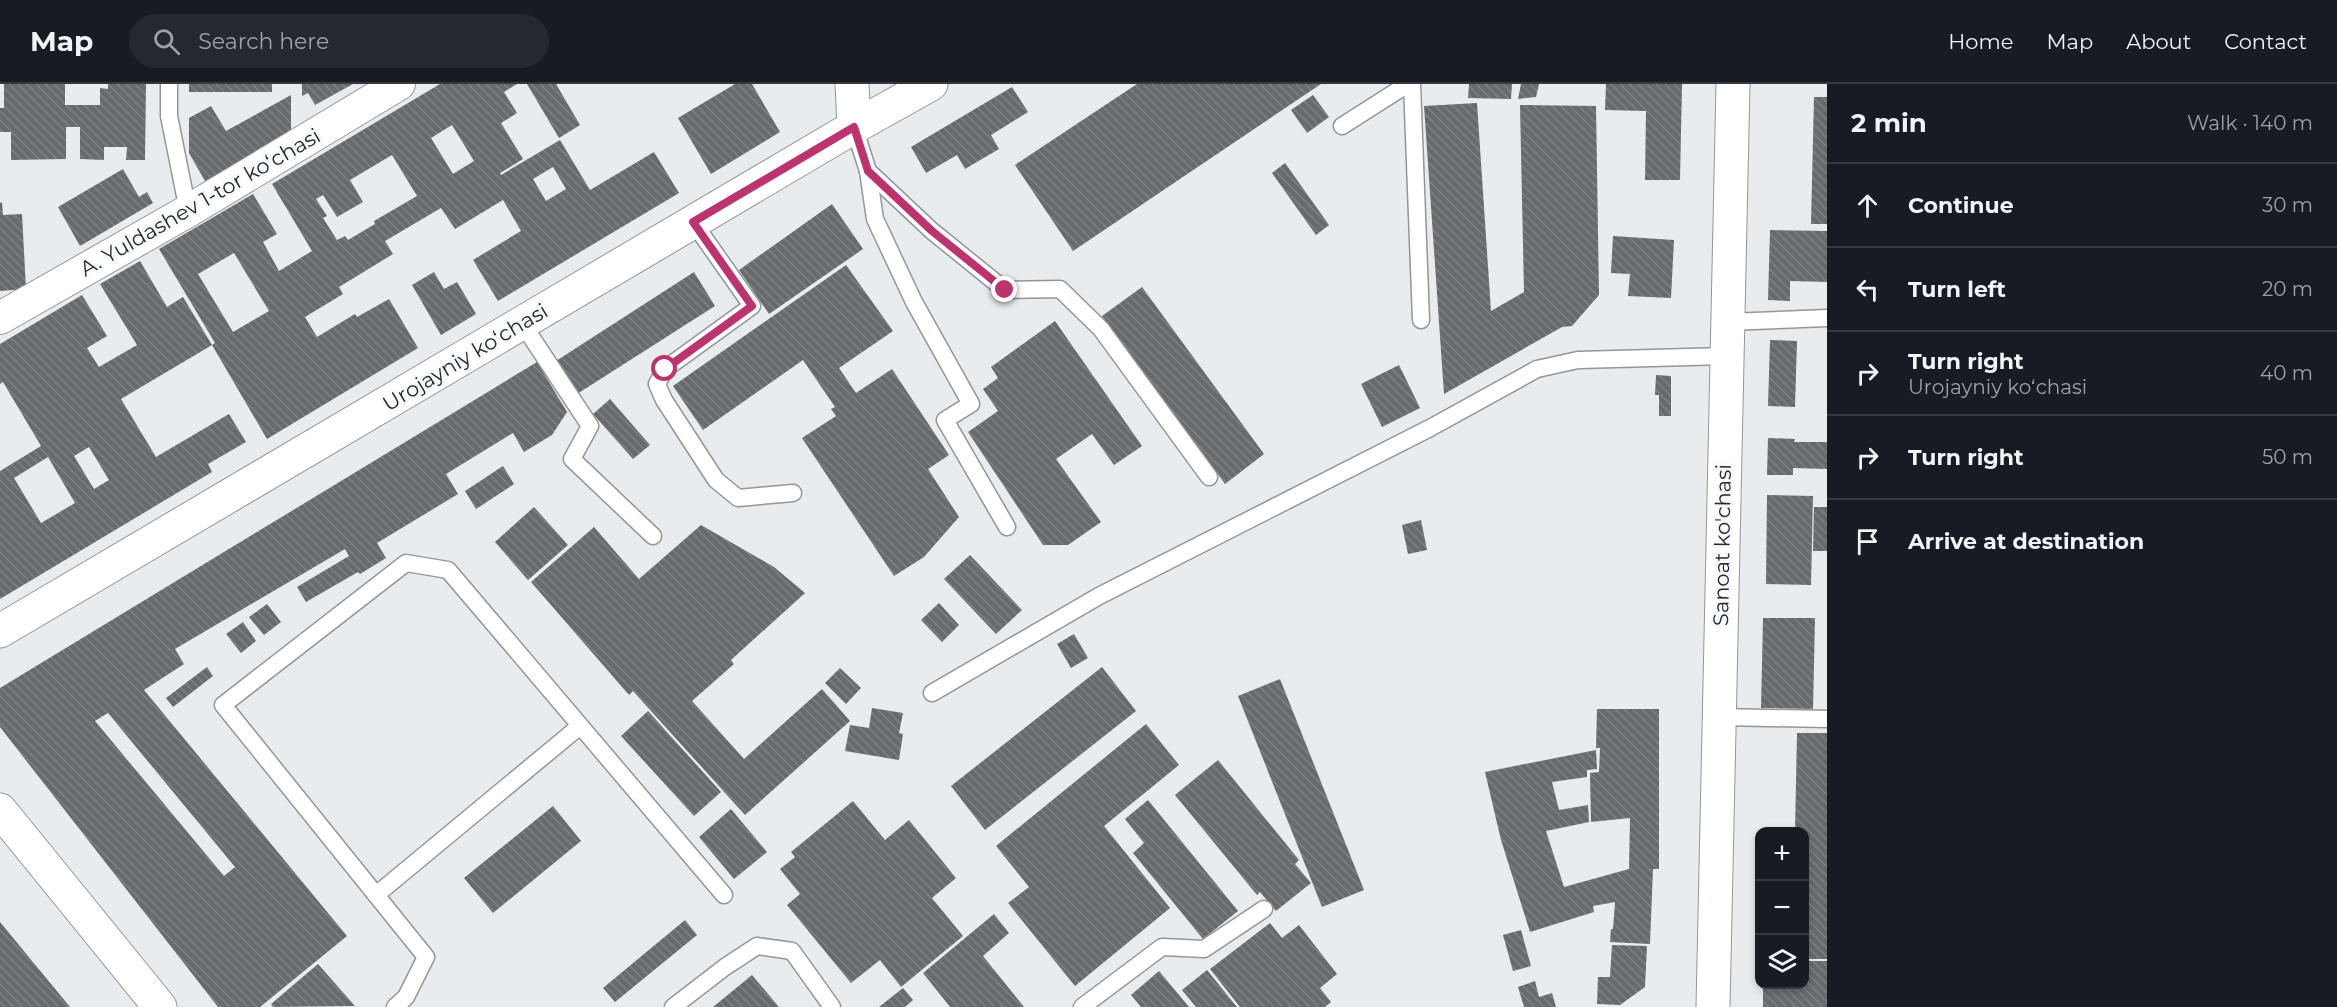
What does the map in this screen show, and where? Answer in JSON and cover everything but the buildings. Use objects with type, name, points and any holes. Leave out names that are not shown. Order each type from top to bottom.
[{"type":"main road","points":[[852,84],[854,127]]},
{"type":"main road","name":"Urоjayniy koʻchasi","points":[[0,632],[854,127],[931,84]]},
{"type":"main road","name":"Sanoat ko'chasi","points":[[1713,1007],[1732,84]]},
{"type":"main road","points":[[0,810],[160,1007]]},
{"type":"street","name":"A. Yuldashev 1-tor koʻchasi","points":[[0,318],[188,211],[399,84]]},
{"type":"lane","points":[[169,84],[169,116],[188,211]]},
{"type":"lane","points":[[1341,126],[1410,84],[1421,320]]},
{"type":"lane","points":[[854,127],[868,171],[875,219],[914,302],[971,404],[945,420],[1007,527]]},
{"type":"lane","points":[[868,171],[932,231],[1005,290],[1060,290],[1101,329],[1209,477]]},
{"type":"lane","points":[[693,222],[752,306],[665,369],[657,384],[664,400],[716,480],[738,498],[793,493]]},
{"type":"lane","points":[[1728,322],[1827,318]]},
{"type":"lane","points":[[522,323],[590,426],[572,459],[653,536]]},
{"type":"lane","points":[[932,693],[1099,596],[1430,428],[1537,369],[1578,360],[1726,356]]},
{"type":"lane","points":[[394,1007],[406,997],[426,957],[223,705],[406,562],[448,570],[724,895]]},
{"type":"lane","points":[[1719,717],[1827,719]]},
{"type":"lane","points":[[376,895],[580,726]]},
{"type":"lane","points":[[1082,1007],[1162,947],[1204,949],[1264,909]]},
{"type":"lane","points":[[673,1007],[725,967],[757,946],[792,951],[832,1007]]},
{"type":"route","points":[[665,369],[729,325],[752,306],[693,222],[854,127],[868,171],[932,231],[1005,290]]}]
